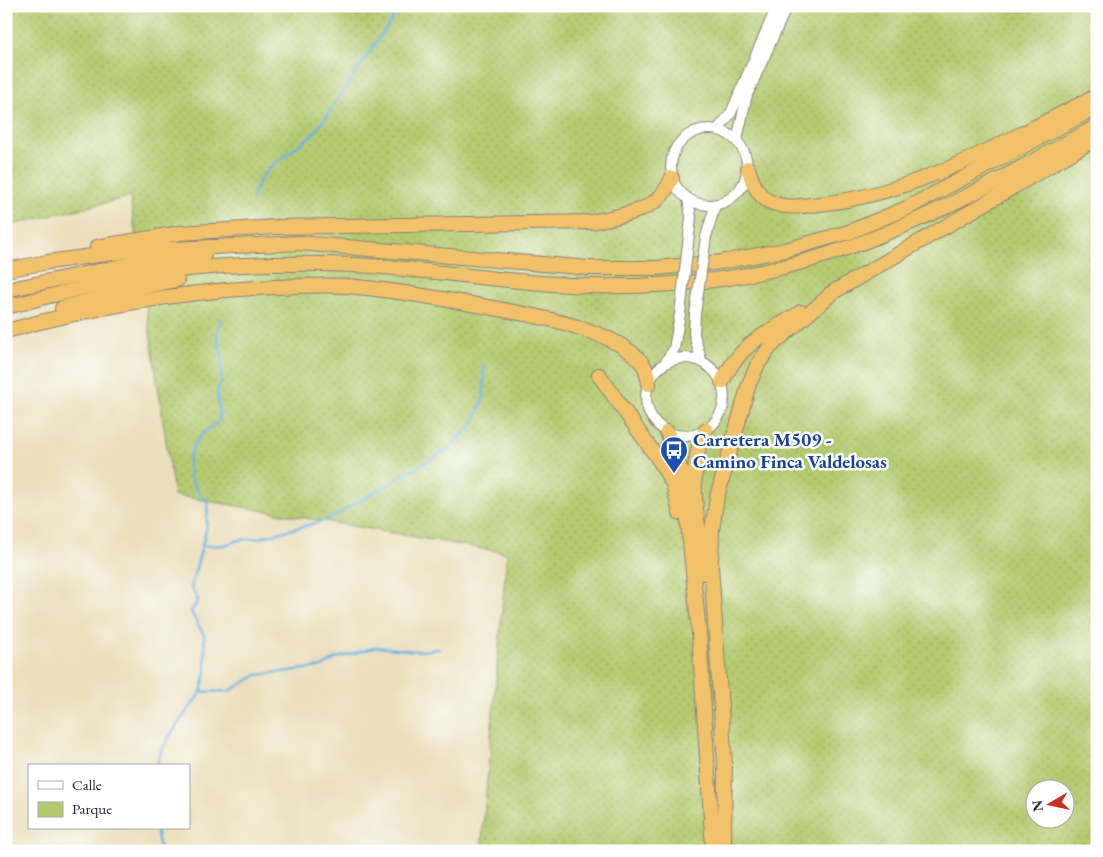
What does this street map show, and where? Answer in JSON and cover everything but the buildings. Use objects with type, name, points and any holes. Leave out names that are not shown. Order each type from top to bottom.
[{"type":"highway","points":[[748,168],[756,190],[762,197],[777,204],[797,206],[869,196],[910,184],[969,158],[1097,96]]},
{"type":"highway","points":[[6,269],[126,251],[300,243],[589,268],[666,267],[721,262],[785,250],[849,232],[907,208],[1097,107]]},
{"type":"highway","points":[[6,307],[129,278],[224,266],[351,265],[423,269],[590,286],[658,286],[722,279],[791,266],[872,240],[949,205],[1097,126]]},
{"type":"highway","points":[[722,382],[730,363],[743,349],[836,290],[1097,138]]},
{"type":"highway","points":[[6,269],[55,254],[180,233],[348,224],[591,222],[651,204],[661,196],[672,178]]},
{"type":"highway","points":[[6,290],[127,265],[210,255],[355,249]]},
{"type":"highway","points":[[6,324],[132,289],[279,265]]},
{"type":"highway","points":[[6,331],[134,301],[187,294],[254,288],[321,285],[357,286],[491,308],[577,326],[608,339],[636,356],[644,366],[649,384]]},
{"type":"highway","points":[[724,845],[725,765],[711,566],[712,530],[717,497],[749,384],[758,364],[770,347],[836,290]]},
{"type":"highway","points":[[599,375],[661,463],[672,484],[696,606]]},
{"type":"highway","points":[[706,430],[699,442],[696,454],[694,481],[710,631],[724,845]]},
{"type":"highway","points":[[667,432],[682,472],[696,606],[713,851]]},
{"type":"street","points":[[718,129],[731,113],[777,6]]},
{"type":"street","points":[[737,140],[747,96],[787,6]]},
{"type":"street","points":[[666,361],[688,357],[701,360],[713,369],[722,382],[724,404],[714,423],[706,430],[694,435],[680,436],[667,432],[653,421],[648,410],[646,391],[657,371],[674,350],[689,235],[691,217],[688,200],[672,178],[673,153],[680,142],[697,130],[718,129],[737,140],[743,148],[748,168],[746,178],[738,192],[726,202],[715,205],[706,206],[688,200]]},
{"type":"street","points":[[701,360],[694,334],[695,314],[706,237],[715,205]]},
{"type":"green space","points":[[6,6],[1097,6],[1097,851],[481,851],[507,553],[174,495],[130,197],[6,226]]},
{"type":"waterway","points":[[252,199],[262,177],[278,160],[316,131],[401,6]]},
{"type":"waterway","points":[[157,764],[162,749],[201,692],[206,672],[204,635],[191,612],[198,600],[191,587],[206,531],[208,503],[198,492],[192,480],[189,459],[199,438],[220,421],[217,394],[221,383],[222,357],[217,337],[221,318]]},
{"type":"waterway","points":[[202,546],[225,545],[239,540],[259,538],[327,520],[447,450],[473,425],[484,397],[484,365]]},
{"type":"waterway","points":[[201,692],[229,691],[257,675],[322,667],[337,658],[377,647],[417,651],[439,649]]},
{"type":"waterway","points":[[156,830],[160,851]]},
{"type":"place","name":"Carretera M509 - Camino Finca Valdelosas","points":[[674,474]]}]
